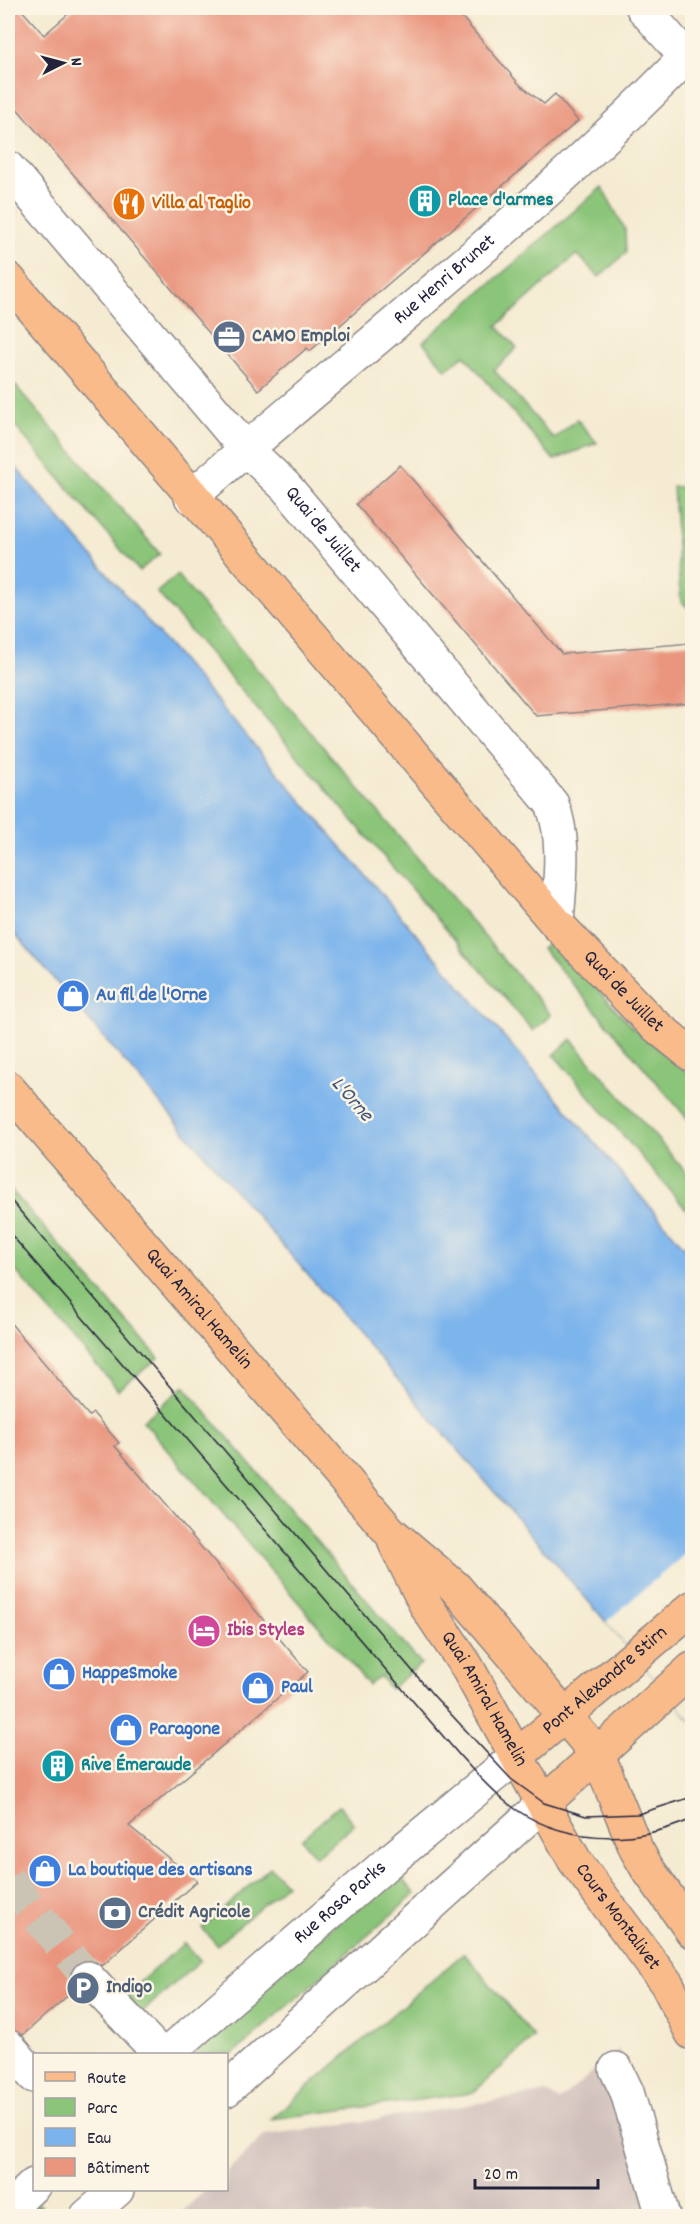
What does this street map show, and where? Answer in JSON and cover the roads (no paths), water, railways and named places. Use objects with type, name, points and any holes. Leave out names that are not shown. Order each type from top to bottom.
[{"type":"main road","name":"Quai de Juillet","points":[[8,279],[191,497],[557,924],[650,1022],[693,1055]]},
{"type":"main road","name":"Quai Amiral Hamelin","points":[[8,1088],[390,1532],[455,1587],[566,1714],[597,1755]]},
{"type":"main road","name":"Quai Amiral Hamelin","points":[[390,1532],[427,1607],[467,1667],[544,1803]]},
{"type":"main road","name":"Pont Alexandre Stirn","points":[[517,1756],[693,1608]]},
{"type":"main road","points":[[544,1803],[693,1669]]},
{"type":"main road","points":[[597,1755],[628,1831],[647,1868],[693,1931]]},
{"type":"main road","name":"Cours Montalivet","points":[[544,1803],[575,1861],[667,1984],[693,2033]]},
{"type":"street","points":[[643,8],[689,58]]},
{"type":"street","name":"Rue Henri Brunet","points":[[191,497],[378,338],[607,137],[689,58]]},
{"type":"street","name":"Quai de Juillet","points":[[8,168],[246,449],[286,487],[552,804],[559,822],[561,839],[557,924]]},
{"type":"street","name":"Rue Rosa Parks","points":[[169,2053],[386,1864],[517,1756]]},
{"type":"street","points":[[228,2089],[544,1803]]},
{"type":"street","points":[[129,2053],[81,1983],[158,2053]]},
{"type":"street","points":[[9,2047],[33,2075]]},
{"type":"street","points":[[616,2069],[627,2092],[663,2217]]},
{"type":"street","points":[[8,2209],[33,2186]]},
{"type":"street","points":[[87,2217],[116,2191]]},
{"type":"water","name":"L'Orne","points":[[8,458],[692,1256],[692,1722],[8,926]]},
{"type":"tunnel","points":[[8,1880],[88,1978]]},
{"type":"tram line","points":[[8,1197],[434,1696],[511,1779],[544,1803],[586,1816],[638,1814],[692,1797]]},
{"type":"tram line","points":[[8,1231],[461,1757],[500,1797],[527,1816],[549,1826],[573,1833],[597,1836],[646,1833],[692,1819]]},
{"type":"place","name":"Place d'armes","points":[[425,201]]},
{"type":"place","name":"Villa al Taglio","points":[[129,204]]},
{"type":"place","name":"CAMO Emploi","points":[[229,337]]},
{"type":"place","name":"Au fil de l'Orne","points":[[73,996]]},
{"type":"place","name":"Ibis Styles","points":[[204,1631]]},
{"type":"place","name":"HappeSmoke","points":[[59,1674]]},
{"type":"place","name":"Paul","points":[[258,1688]]},
{"type":"place","name":"Paragone","points":[[126,1730]]},
{"type":"place","name":"Rive Émeraude","points":[[58,1766]]},
{"type":"place","name":"La boutique des artisans","points":[[45,1871]]},
{"type":"place","name":"Crédit Agricole","points":[[115,1913]]},
{"type":"place","name":"Indigo","points":[[83,1988]]}]
